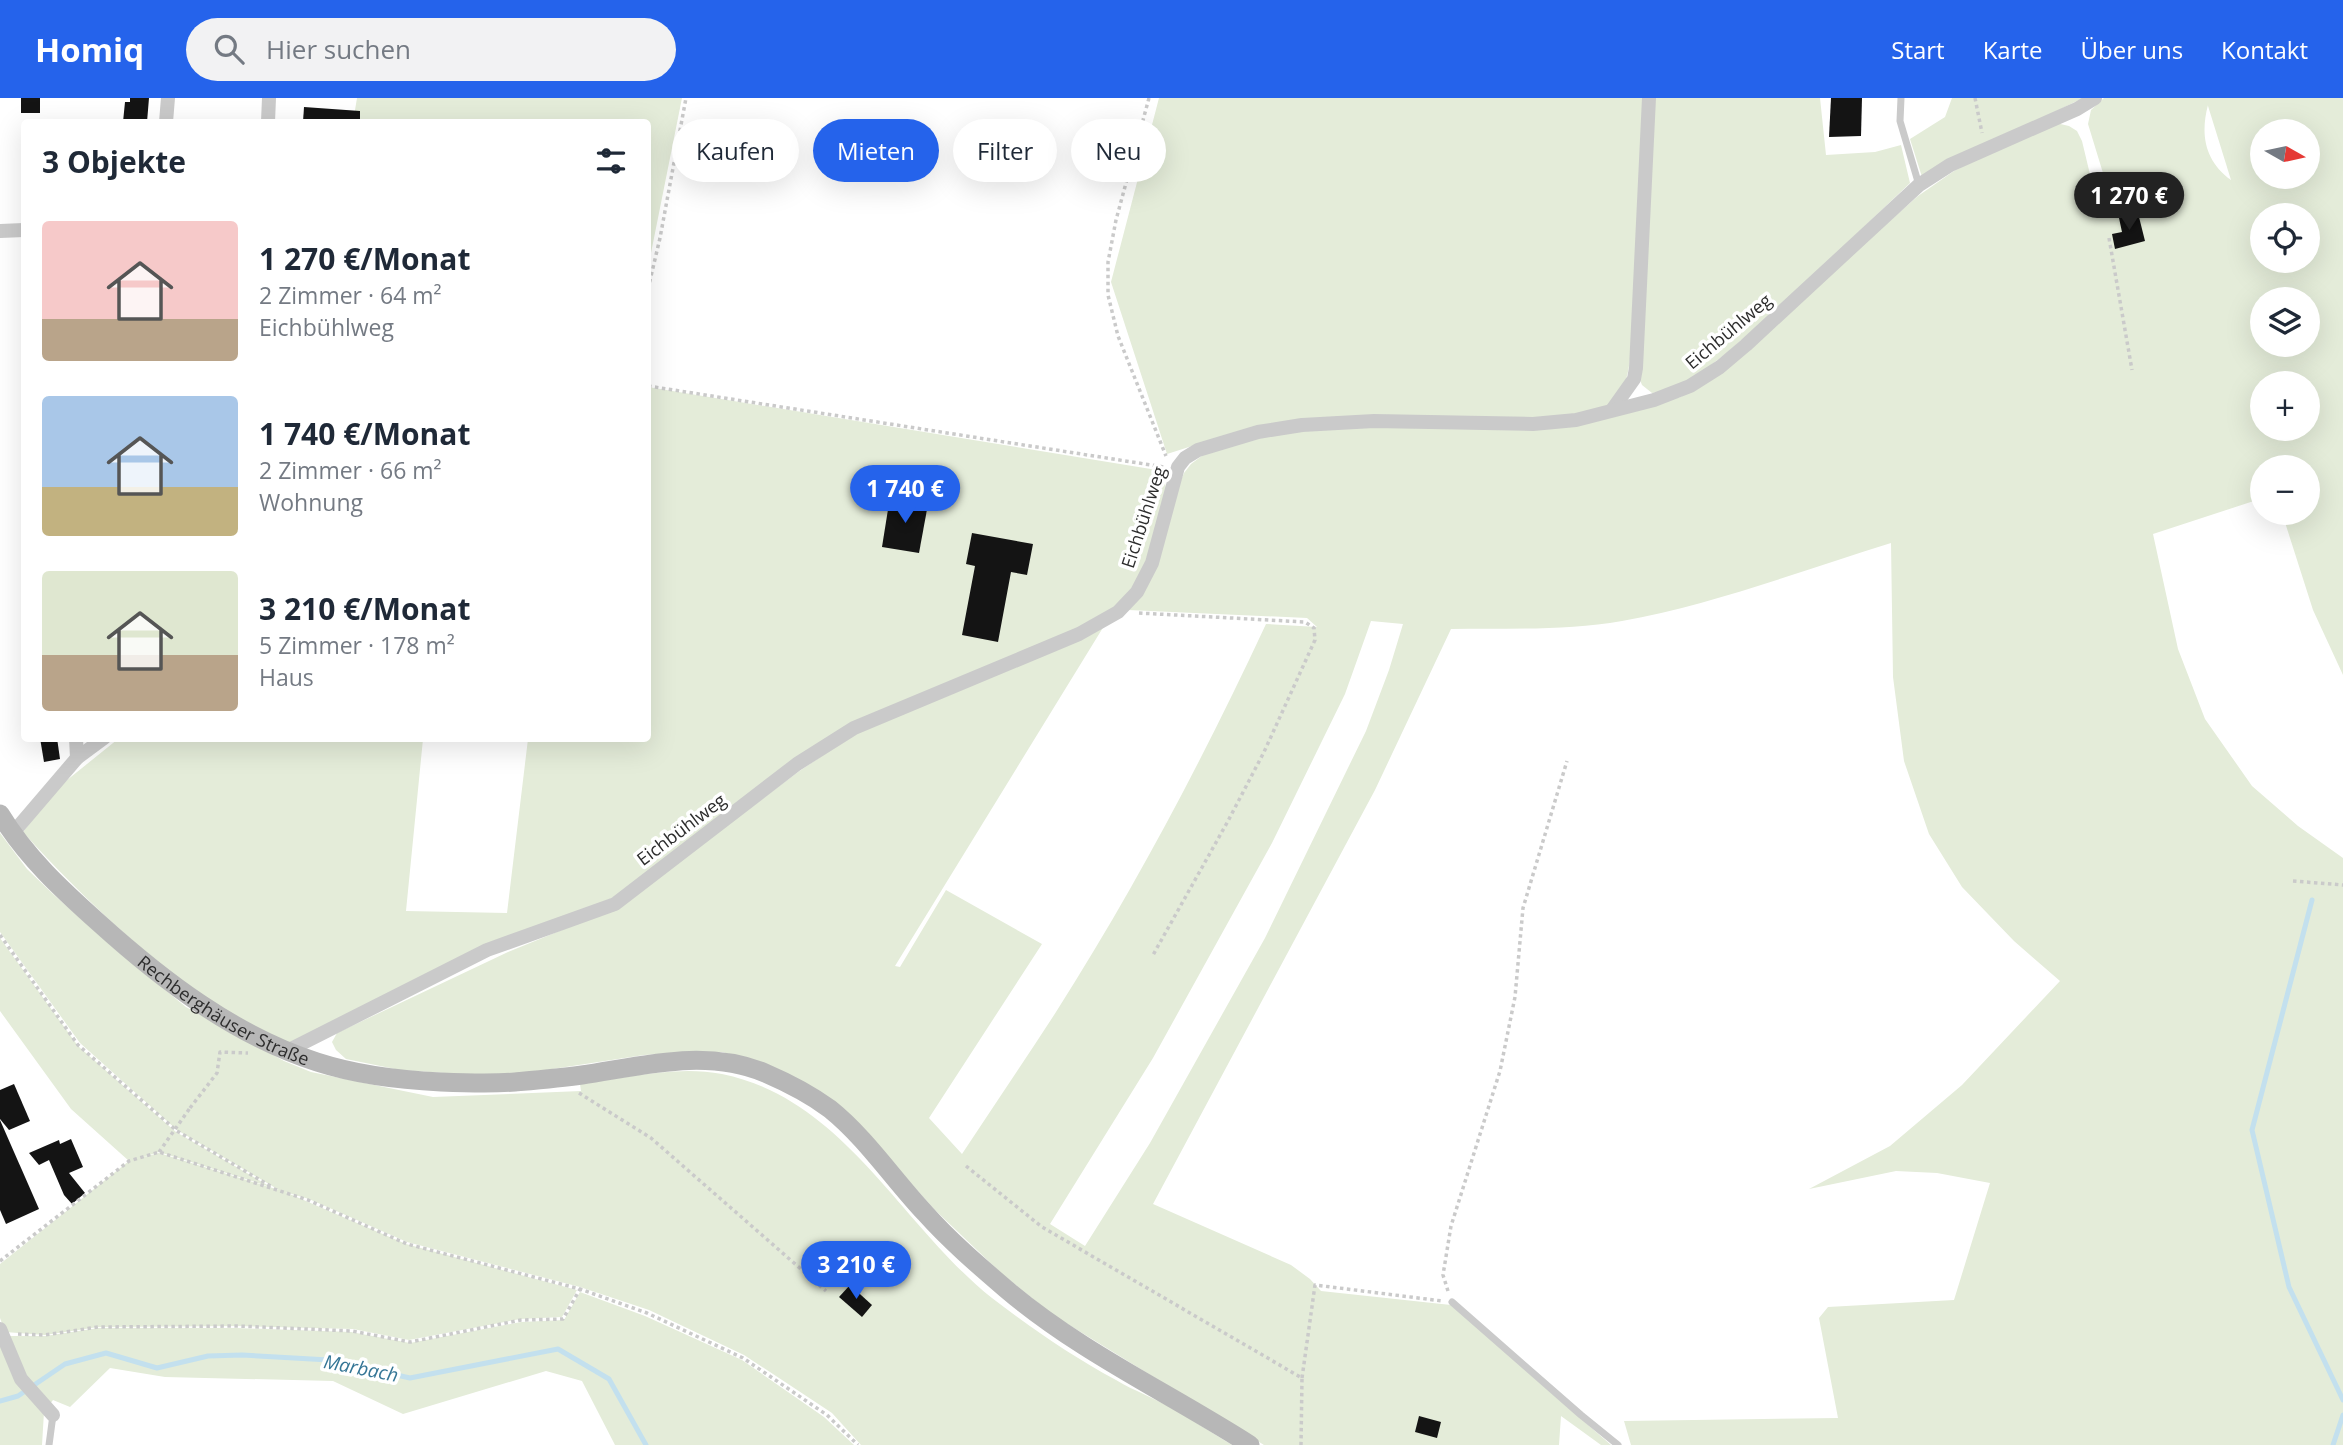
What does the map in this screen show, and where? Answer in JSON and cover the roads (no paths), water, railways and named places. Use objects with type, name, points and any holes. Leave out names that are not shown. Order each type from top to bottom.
[{"type":"street","points":[[166,119],[168,98]]},
{"type":"street","points":[[268,119],[269,98]]},
{"type":"street","points":[[1612,410],[1634,379],[1636,368],[1649,98]]},
{"type":"street","name":"Eichbühlweg","points":[[287,1051],[488,950],[615,904],[797,764],[854,728],[1079,634],[1118,612],[1137,592],[1152,564],[1178,467],[1185,458],[1198,450],[1258,432],[1302,425],[1374,421],[1556,423],[1654,400],[1690,386],[1720,367],[1919,185],[1950,165],[2077,109],[2095,98]]},
{"type":"street","points":[[0,231],[21,230]]},
{"type":"street","points":[[76,742],[78,758]]},
{"type":"street","points":[[12,834],[52,785],[78,758],[99,742]]},
{"type":"street","name":"Rechberghäuser Straße","points":[[0,814],[12,834],[57,885],[122,944],[185,993],[234,1025],[318,1063],[403,1080],[510,1082],[691,1059],[744,1066],[765,1073],[828,1108],[849,1127],[966,1255],[1038,1314],[1128,1373],[1250,1445]]},
{"type":"street","points":[[1,1332],[21,1379],[53,1415]]},
{"type":"lane","points":[[1900,98],[1900,121],[1919,185]]},
{"type":"lane","points":[[1452,1302],[1618,1445]]},
{"type":"lane","points":[[48,1445],[53,1415]]},
{"type":"waterway","points":[[2312,900],[2252,1130],[2289,1287],[2343,1400]]},
{"type":"waterway","name":"Marbach","points":[[0,1401],[18,1396],[65,1364],[106,1353],[157,1368],[208,1356],[242,1355],[329,1360],[410,1378],[558,1349],[609,1379],[646,1445]]},
{"type":"waterway","points":[[2333,1445],[2343,1415]]}]
